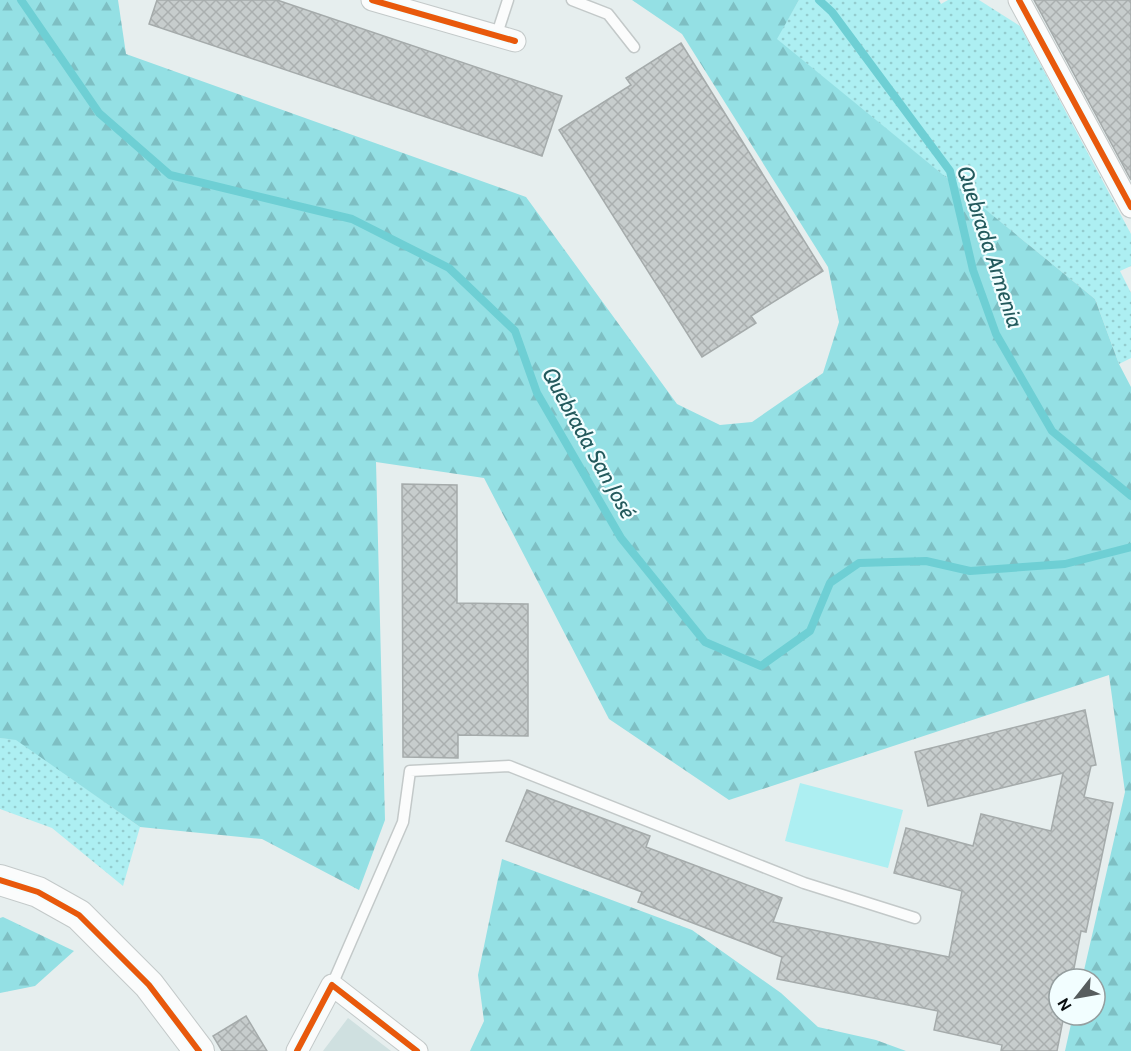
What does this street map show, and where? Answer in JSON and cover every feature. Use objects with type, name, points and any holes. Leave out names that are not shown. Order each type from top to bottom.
[{"type":"street","points":[[372,0],[505,39]]},
{"type":"street","points":[[1019,0],[1131,207]]},
{"type":"street","points":[[0,880],[38,892],[79,915],[149,985],[199,1051]]},
{"type":"street","points":[[297,1051],[332,985],[417,1051]]},
{"type":"lane","points":[[505,39],[508,0]]},
{"type":"lane","points":[[572,0],[608,14],[634,47]]},
{"type":"lane","points":[[332,985],[403,822],[410,771],[509,766],[804,883],[915,918]]},
{"type":"shaded area","points":[[799,0],[939,0],[941,4],[948,0],[979,0],[1020,26],[1131,234],[1131,266],[1120,271],[1131,293],[1131,358],[1119,364],[1095,299],[776,39]]},
{"type":"shaded area","points":[[0,738],[16,739],[140,827],[123,886],[52,828],[0,809]]},
{"type":"shaded area","points":[[800,783],[903,810],[888,868],[785,841]]},
{"type":"shaded area","points":[[348,1018],[391,1051],[323,1051]]},
{"type":"green space","points":[[0,0],[118,0],[126,54],[526,197],[677,404],[720,425],[752,422],[823,373],[839,322],[828,267],[682,34],[632,0],[799,0],[777,39],[1095,299],[1119,364],[1131,387],[1131,1051],[1065,1051],[1070,1027],[1107,1027],[1107,967],[1085,967],[1125,792],[1109,675],[729,800],[609,719],[484,478],[376,462],[385,820],[359,890],[262,839],[140,827],[16,740],[0,738]]},
{"type":"green space","points":[[502,859],[692,930],[781,993],[818,1027],[876,1040],[906,1051],[470,1051],[484,1021],[478,975]]},
{"type":"green space","points":[[3,917],[74,951],[35,986],[0,993],[0,918]]},
{"type":"building","points":[[157,0],[277,0],[562,96],[542,156],[149,24]]},
{"type":"building","points":[[1034,0],[1131,0],[1131,180]]},
{"type":"building","points":[[681,43],[823,271],[751,316],[756,323],[702,357],[559,130],[631,85],[626,78]]},
{"type":"building","points":[[402,484],[457,485],[457,603],[528,604],[528,736],[458,735],[458,758],[403,757]]},
{"type":"building","points":[[1085,710],[1096,765],[1091,766],[1084,797],[1113,803],[1086,932],[1081,931],[1074,967],[1047,967],[1047,1027],[1062,1027],[1057,1051],[1001,1051],[1002,1045],[934,1030],[938,1011],[777,979],[782,957],[638,902],[642,892],[506,841],[527,790],[650,836],[646,847],[782,898],[773,922],[949,957],[962,891],[894,873],[906,828],[973,846],[981,814],[1051,831],[1063,773],[928,806],[915,752]]},
{"type":"building","points":[[246,1016],[267,1051],[222,1051],[213,1036]]},
{"type":"waterway","name":"Quebrada San José","points":[[21,0],[99,113],[170,175],[352,219],[449,268],[515,331],[537,393],[621,538],[705,642],[761,666],[810,631],[830,583],[859,563],[926,561],[970,571],[1065,564],[1131,547]]},
{"type":"waterway","name":"Quebrada Armenia","points":[[819,0],[832,12],[950,171],[973,270],[996,334],[1052,431],[1131,496]]},
{"type":"cycle path","points":[[372,0],[515,41]]},
{"type":"cycle path","points":[[1019,0],[1131,207]]},
{"type":"cycle path","points":[[0,880],[38,892],[79,915],[149,985],[199,1051]]},
{"type":"cycle path","points":[[297,1051],[332,985],[417,1051]]}]
